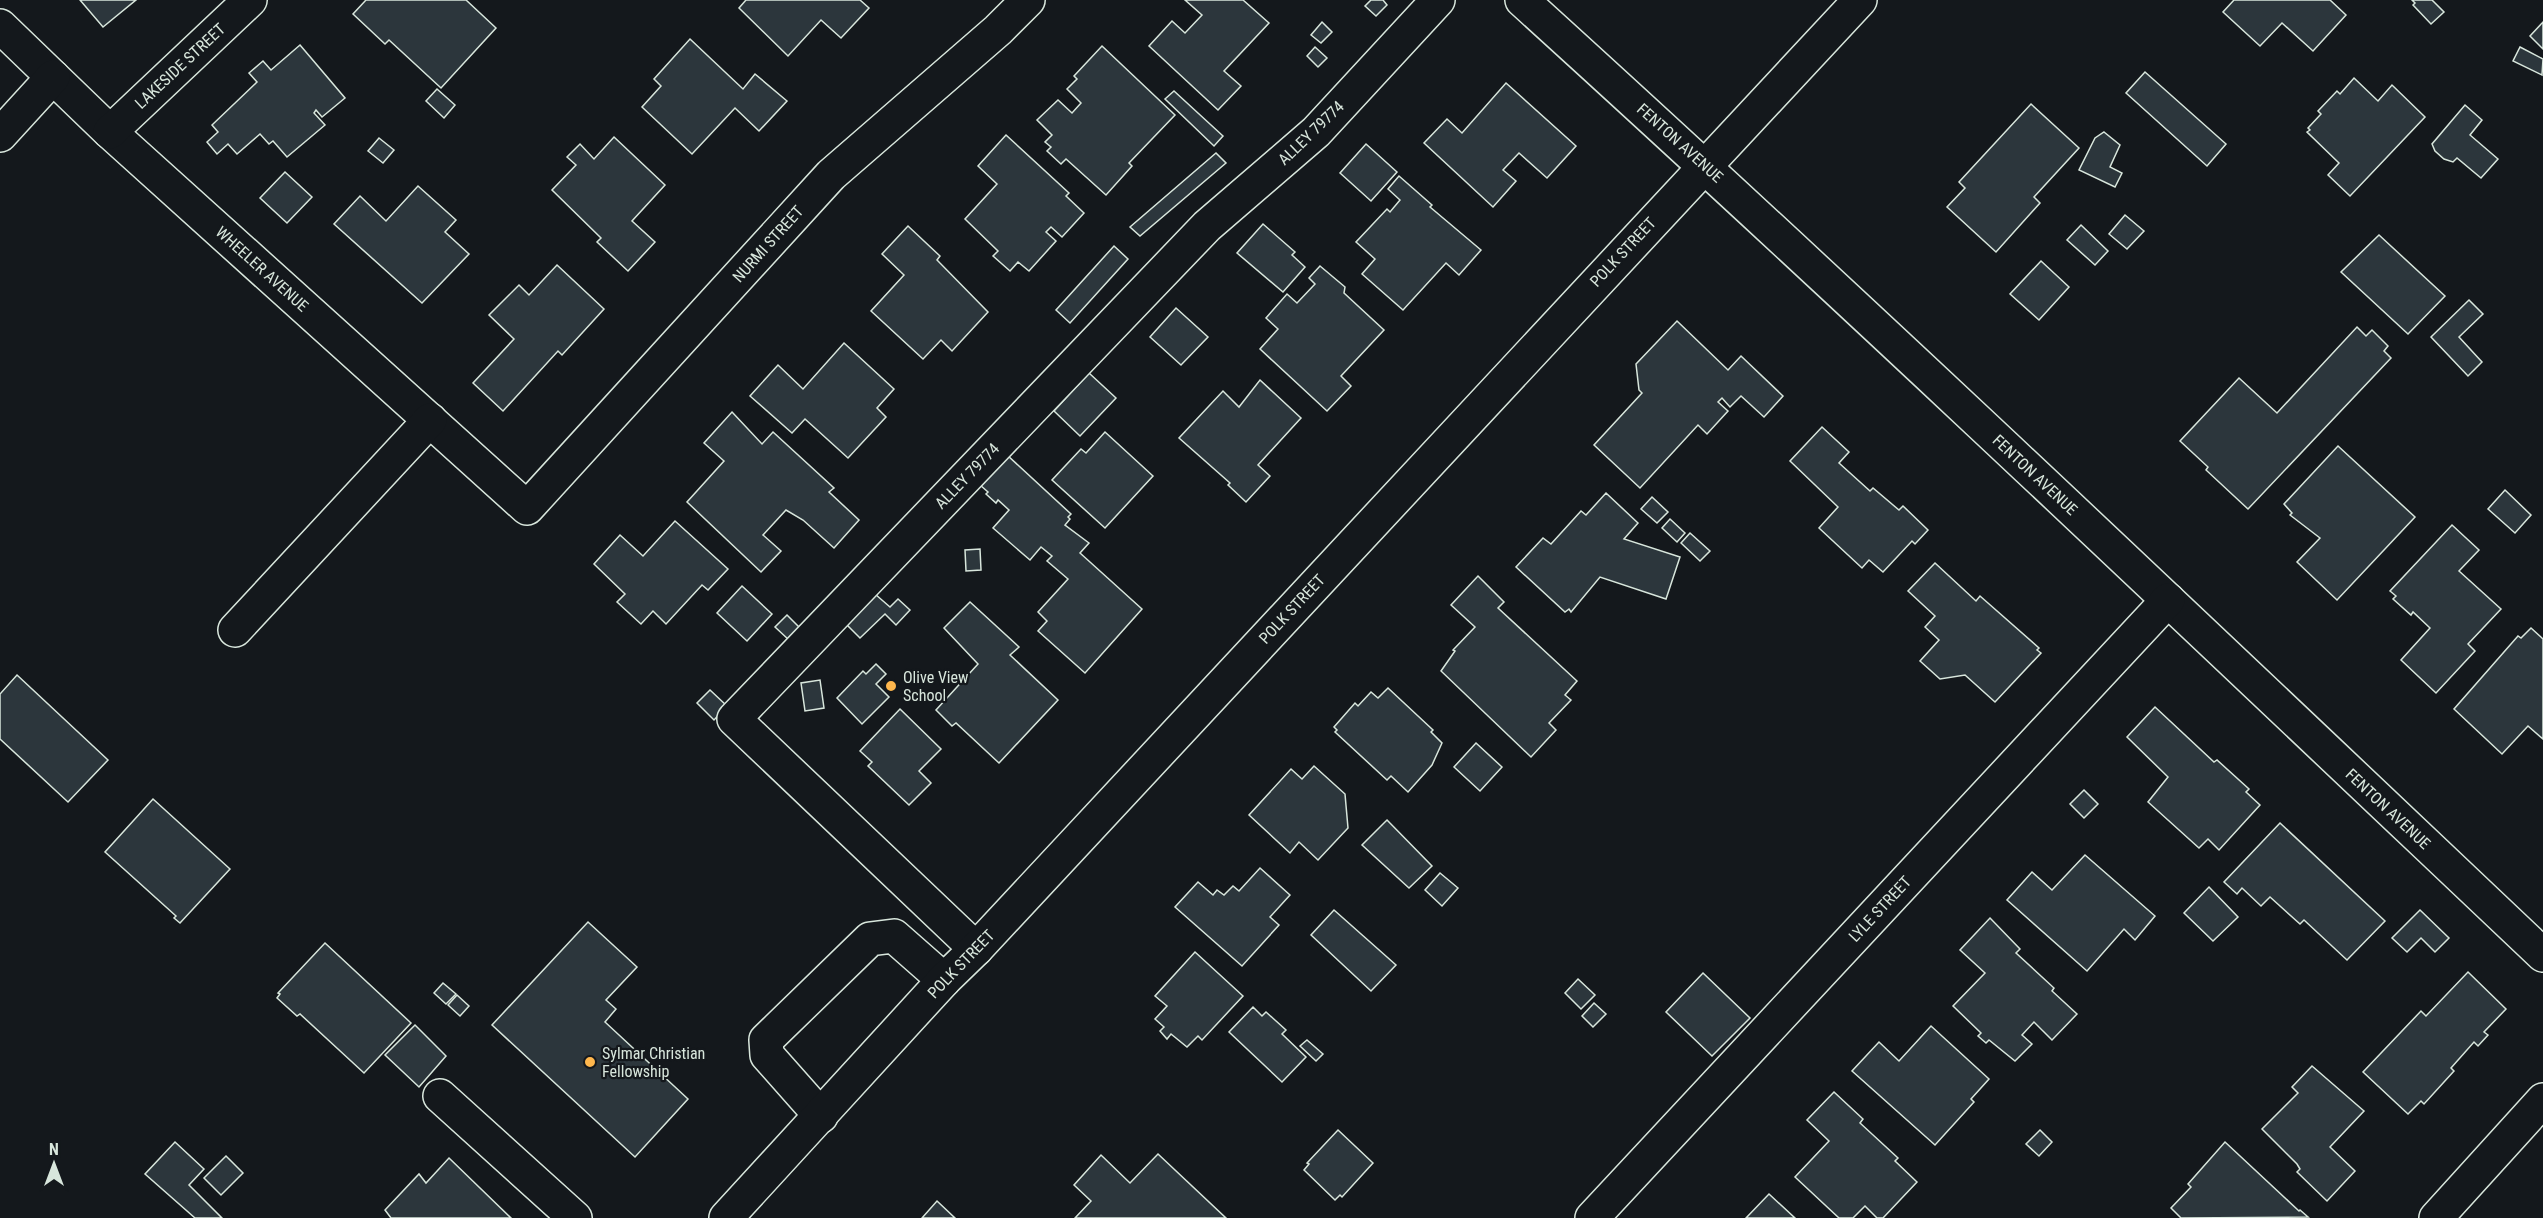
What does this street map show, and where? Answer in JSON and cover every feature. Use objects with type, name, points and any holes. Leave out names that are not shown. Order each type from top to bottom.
[{"type":"street","name":"LAKESIDE STREET","points":[[110,132],[250,0]]},
{"type":"street","name":"NURMI STREET","points":[[527,508],[831,175],[998,30],[1028,0]]},
{"type":"street","name":"ALLEY 79774","points":[[976,949],[734,719],[1207,226],[1316,132],[1438,0]]},
{"type":"street","name":"FENTON AVENUE","points":[[1522,0],[1704,165],[2543,955]]},
{"type":"street","name":"POLK STREET","points":[[726,1218],[944,980],[976,949],[1704,165],[1844,5]]},
{"type":"street","name":"WHEELER AVENUE","points":[[0,26],[110,132],[527,508]]},
{"type":"street","points":[[0,135],[52,77]]},
{"type":"street","points":[[235,630],[430,420]]},
{"type":"street","name":"LYLE STREET","points":[[1592,1218],[2168,600]]},
{"type":"street","points":[[821,1116],[767,1055],[766,1040],[870,939],[894,936],[944,980]]},
{"type":"street","points":[[440,1096],[575,1218]]},
{"type":"street","points":[[2436,1218],[2543,1100]]},
{"type":"building","points":[[80,0],[136,0],[103,27]]},
{"type":"building","points":[[366,0],[466,0],[496,28],[441,88],[389,40],[385,44],[353,14]]},
{"type":"building","points":[[746,0],[860,0],[869,8],[841,38],[821,20],[788,56],[739,8]]},
{"type":"building","points":[[1185,0],[1243,0],[1269,23],[1224,71],[1241,86],[1218,110],[1149,46],[1172,21],[1185,33],[1202,15]]},
{"type":"building","points":[[1371,0],[1383,0],[1387,5],[1376,16],[1365,6]]},
{"type":"building","points":[[2234,0],[2330,0],[2346,15],[2313,51],[2282,23],[2260,46],[2223,12]]},
{"type":"building","points":[[2412,0],[2432,0],[2444,12],[2431,24],[2413,5],[2415,3]]},
{"type":"building","points":[[1322,22],[1332,32],[1321,43],[1311,35]]},
{"type":"building","points":[[2543,22],[2543,49],[2530,36]]},
{"type":"building","points":[[690,39],[743,89],[755,74],[787,101],[759,131],[735,108],[692,154],[642,107],[661,86],[654,79]]},
{"type":"building","points":[[300,45],[345,98],[322,117],[316,110],[314,113],[325,125],[287,157],[273,141],[269,144],[260,134],[237,154],[228,144],[217,154],[207,142],[218,132],[212,125],[257,82],[249,73],[263,61],[271,70]]},
{"type":"building","points":[[1102,46],[1175,115],[1129,163],[1132,166],[1106,195],[1066,159],[1061,164],[1047,151],[1051,147],[1045,142],[1052,135],[1037,120],[1058,100],[1072,113],[1081,103],[1067,89],[1077,79],[1074,76]]},
{"type":"building","points":[[1315,47],[1327,58],[1318,67],[1307,56]]},
{"type":"building","points":[[2520,47],[2543,59],[2542,75],[2513,61]]},
{"type":"building","points":[[2145,72],[2226,144],[2207,166],[2126,93]]},
{"type":"building","points":[[2354,78],[2378,101],[2392,85],[2425,117],[2350,196],[2328,175],[2339,163],[2307,132],[2321,114],[2318,111],[2337,91],[2340,94]]},
{"type":"building","points":[[1506,83],[1576,146],[1547,178],[1519,153],[1503,170],[1516,181],[1493,207],[1424,143],[1447,119],[1462,133]]},
{"type":"building","points":[[437,89],[455,105],[444,118],[426,101]]},
{"type":"building","points":[[1174,91],[1223,136],[1214,146],[1165,99]]},
{"type":"building","points":[[2031,104],[2079,148],[2034,197],[2040,203],[1996,252],[1947,207],[1965,188],[1959,182]]},
{"type":"building","points":[[2465,105],[2482,120],[2470,135],[2498,159],[2481,178],[2457,158],[2453,162],[2444,159],[2435,151],[2432,144]]},
{"type":"building","points":[[2104,132],[2120,145],[2110,167],[2122,173],[2115,187],[2079,170],[2095,138]]},
{"type":"building","points":[[1006,135],[1069,193],[1066,196],[1084,213],[1062,237],[1051,227],[1046,232],[1056,241],[1029,271],[1018,262],[1010,271],[993,256],[998,251],[965,219],[997,184],[978,166]]},
{"type":"building","points":[[614,137],[665,185],[632,221],[655,242],[628,271],[597,242],[601,238],[552,190],[576,165],[567,157],[580,144],[594,159]]},
{"type":"building","points":[[379,138],[394,150],[383,163],[368,151]]},
{"type":"building","points":[[1366,144],[1397,172],[1371,201],[1340,173]]},
{"type":"building","points":[[1216,153],[1226,163],[1140,236],[1130,227]]},
{"type":"building","points":[[285,172],[312,197],[287,223],[260,198]]},
{"type":"building","points":[[1399,176],[1432,205],[1430,207],[1481,250],[1459,275],[1446,263],[1403,310],[1362,274],[1375,259],[1356,242],[1387,209],[1390,212],[1400,200],[1388,189]]},
{"type":"building","points":[[418,186],[456,220],[445,232],[469,254],[422,303],[334,224],[360,196],[386,221]]},
{"type":"building","points":[[2125,215],[2144,231],[2127,249],[2109,234]]},
{"type":"building","points":[[1263,224],[1295,252],[1292,255],[1305,267],[1283,292],[1237,253]]},
{"type":"building","points":[[2081,225],[2108,251],[2095,265],[2067,240]]},
{"type":"building","points":[[908,226],[940,256],[937,260],[988,312],[952,351],[941,340],[923,359],[871,311],[904,275],[882,254]]},
{"type":"building","points":[[2379,235],[2445,296],[2408,334],[2341,272]]},
{"type":"building","points":[[1114,246],[1128,259],[1070,323],[1056,310]]},
{"type":"building","points":[[2041,261],[2069,287],[2039,320],[2010,294]]},
{"type":"building","points":[[557,265],[604,309],[562,355],[558,351],[503,411],[473,383],[514,339],[489,315],[519,285],[529,295]]},
{"type":"building","points":[[1320,266],[1345,287],[1344,293],[1384,330],[1341,376],[1351,386],[1327,411],[1260,349],[1278,329],[1266,318],[1287,294],[1297,303],[1315,284],[1309,278]]},
{"type":"building","points":[[2469,300],[2483,314],[2459,337],[2482,362],[2468,376],[2431,337]]},
{"type":"building","points":[[1176,308],[1208,337],[1181,365],[1150,337]]},
{"type":"building","points":[[1677,321],[1728,370],[1741,356],[1783,396],[1764,417],[1741,396],[1730,407],[1722,398],[1718,402],[1728,411],[1707,434],[1698,425],[1640,488],[1594,445],[1642,393],[1639,390],[1636,364]]},
{"type":"building","points":[[2357,327],[2366,336],[2372,330],[2388,346],[2384,351],[2391,358],[2248,509],[2206,470],[2208,467],[2180,441],[2239,378],[2277,413]]},
{"type":"building","points":[[844,343],[894,389],[877,408],[886,417],[848,458],[805,419],[792,433],[750,396],[778,365],[803,389]]},
{"type":"building","points":[[1089,373],[1116,398],[1080,436],[1054,411]]},
{"type":"building","points":[[1260,380],[1301,418],[1258,465],[1270,476],[1246,502],[1228,485],[1230,483],[1179,438],[1223,391],[1239,407]]},
{"type":"building","points":[[732,412],[762,444],[773,432],[834,488],[829,492],[859,520],[834,548],[803,520],[786,510],[763,535],[781,551],[761,572],[687,502],[724,461],[704,443]]},
{"type":"building","points":[[1822,427],[1849,452],[1839,463],[1870,491],[1873,488],[1899,510],[1903,506],[1928,530],[1915,544],[1912,541],[1883,572],[1869,560],[1862,568],[1819,528],[1838,507],[1790,461]]},
{"type":"building","points":[[1105,432],[1153,476],[1105,528],[1052,480],[1081,449],[1086,453]]},
{"type":"building","points":[[2338,446],[2415,517],[2337,600],[2297,562],[2320,538],[2290,515],[2292,513],[2284,504]]},
{"type":"building","points":[[1007,455],[1071,514],[1065,525],[1089,543],[1080,553],[1142,609],[1085,673],[1038,631],[1047,621],[1038,612],[1068,579],[1047,561],[1052,556],[1041,547],[1030,560],[993,528],[1009,510],[998,500],[996,503],[980,485]]},
{"type":"building","points":[[2505,490],[2531,515],[2515,533],[2488,509]]},
{"type":"building","points":[[1606,493],[1638,523],[1624,539],[1680,557],[1666,599],[1600,577],[1571,612],[1569,609],[1565,612],[1516,567],[1543,538],[1551,544],[1581,511],[1586,515]]},
{"type":"building","points":[[1652,497],[1668,512],[1657,523],[1641,509]]},
{"type":"building","points":[[1670,519],[1685,533],[1677,542],[1662,528]]},
{"type":"building","points":[[675,521],[728,569],[708,590],[702,585],[666,624],[653,611],[641,624],[617,602],[625,594],[594,564],[620,535],[643,556]]},
{"type":"building","points":[[2452,525],[2479,550],[2459,571],[2501,609],[2468,644],[2475,651],[2436,693],[2401,660],[2430,628],[2413,612],[2411,615],[2393,599],[2396,596],[2390,591]]},
{"type":"building","points":[[1690,533],[1710,551],[1700,561],[1681,543]]},
{"type":"building","points":[[980,549],[981,570],[966,571],[965,550]]},
{"type":"building","points":[[1935,563],[1976,601],[1980,596],[2039,648],[2037,650],[2041,653],[1995,702],[1965,675],[1940,679],[1920,661],[1939,640],[1925,627],[1935,616],[1908,591]]},
{"type":"building","points":[[1478,576],[1504,602],[1498,608],[1577,681],[1565,695],[1571,700],[1549,723],[1556,730],[1531,757],[1441,671],[1455,651],[1453,650],[1475,627],[1451,605]]},
{"type":"building","points":[[742,586],[772,614],[747,641],[717,613]]},
{"type":"building","points":[[875,594],[890,607],[898,599],[910,610],[896,625],[885,614],[860,638],[847,625]]},
{"type":"building","points":[[970,602],[1019,647],[1010,655],[1058,700],[999,763],[956,723],[952,726],[936,710],[978,664],[944,628]]},
{"type":"building","points":[[787,615],[800,628],[789,640],[775,627]]},
{"type":"building","points":[[2531,628],[2543,639],[2543,739],[2528,726],[2502,754],[2454,709],[2518,636],[2521,638]]},
{"type":"building","points":[[876,664],[886,674],[876,684],[889,697],[862,724],[837,698],[863,671],[866,674]]},
{"type":"building","points":[[17,675],[108,760],[68,802],[0,739],[0,694]]},
{"type":"building","points":[[820,680],[824,708],[805,711],[801,683]]},
{"type":"building","points":[[1388,688],[1433,730],[1431,732],[1442,743],[1432,765],[1408,792],[1391,776],[1387,780],[1335,732],[1337,730],[1334,727],[1355,703],[1358,706],[1371,692],[1378,698]]},
{"type":"building","points":[[710,690],[727,706],[714,720],[697,703]]},
{"type":"building","points":[[2155,707],[2214,762],[2217,760],[2249,789],[2246,792],[2260,805],[2219,850],[2208,839],[2199,848],[2148,802],[2168,777],[2127,737]]},
{"type":"building","points":[[900,709],[941,749],[919,771],[931,783],[909,805],[868,766],[872,762],[860,751]]},
{"type":"building","points":[[1476,743],[1502,767],[1480,791],[1454,767]]},
{"type":"building","points":[[1314,766],[1345,794],[1348,828],[1318,860],[1299,842],[1290,853],[1249,815],[1291,769],[1302,779]]},
{"type":"building","points":[[2084,790],[2098,804],[2084,818],[2070,804]]},
{"type":"building","points":[[153,799],[230,869],[180,923],[174,918],[176,916],[105,852]]},
{"type":"building","points":[[1387,820],[1432,866],[1409,888],[1362,845]]},
{"type":"building","points":[[2280,823],[2385,921],[2347,960],[2304,920],[2300,924],[2270,897],[2261,906],[2242,888],[2237,894],[2224,882]]},
{"type":"building","points":[[2085,855],[2155,916],[2135,940],[2124,929],[2087,971],[2007,900],[2032,872],[2052,890]]},
{"type":"building","points":[[1260,868],[1290,895],[1270,917],[1279,925],[1242,966],[1175,907],[1198,882],[1213,895],[1217,890],[1224,895],[1233,886],[1239,891]]},
{"type":"building","points":[[1440,873],[1458,888],[1442,906],[1425,890]]},
{"type":"building","points":[[2209,887],[2238,917],[2213,941],[2184,913]]},
{"type":"building","points":[[1334,910],[1396,965],[1371,991],[1311,935]]},
{"type":"building","points":[[2420,910],[2449,938],[2435,952],[2421,938],[2407,952],[2392,938]]},
{"type":"building","points":[[1990,918],[2020,949],[2016,953],[2054,988],[2052,991],[2077,1014],[2052,1040],[2034,1022],[2022,1035],[2032,1044],[2015,1061],[1989,1040],[1986,1043],[1978,1036],[1981,1033],[1953,1006],[1985,973],[1960,950]]},
{"type":"building","name":"Sylmar Christian Fellowship","points":[[588,922],[637,967],[606,1000],[616,1009],[605,1022],[688,1099],[635,1157],[492,1025]]},
{"type":"building","points":[[325,943],[411,1023],[364,1073],[300,1014],[297,1016],[277,998],[280,994],[278,993]]},
{"type":"building","points":[[1195,952],[1243,996],[1202,1040],[1198,1036],[1187,1047],[1171,1034],[1167,1039],[1160,1031],[1164,1027],[1155,1019],[1167,1006],[1155,996]]},
{"type":"building","points":[[2468,972],[2506,1009],[2484,1032],[2488,1035],[2478,1046],[2474,1042],[2451,1068],[2454,1071],[2424,1104],[2421,1101],[2408,1114],[2363,1072],[2421,1011],[2426,1016]]},
{"type":"building","points":[[1703,973],[1750,1018],[1712,1056],[1666,1012]]},
{"type":"building","points":[[1578,979],[1595,995],[1581,1009],[1565,993]]},
{"type":"building","points":[[443,983],[456,994],[446,1004],[434,993]]},
{"type":"building","points":[[457,995],[469,1006],[460,1016],[448,1005]]},
{"type":"building","points":[[1594,1003],[1606,1014],[1593,1027],[1582,1016]]},
{"type":"building","points":[[1253,1007],[1262,1016],[1266,1012],[1286,1030],[1282,1034],[1306,1057],[1282,1082],[1229,1032]]},
{"type":"building","points":[[415,1025],[446,1056],[419,1087],[385,1055]]},
{"type":"building","points":[[1931,1026],[1989,1079],[1971,1099],[1974,1102],[1935,1145],[1852,1071],[1879,1042],[1899,1061]]},
{"type":"building","points":[[1307,1040],[1323,1054],[1316,1061],[1300,1046]]},
{"type":"building","points":[[2312,1066],[2364,1111],[2330,1147],[2355,1171],[2327,1201],[2297,1172],[2300,1169],[2297,1164],[2262,1129],[2298,1093],[2292,1087]]},
{"type":"building","points":[[1834,1092],[1863,1119],[1860,1123],[1898,1158],[1895,1161],[1917,1182],[1883,1218],[1877,1218],[1865,1206],[1853,1218],[1839,1218],[1795,1177],[1829,1141],[1807,1120]]},
{"type":"building","points":[[1338,1130],[1373,1163],[1342,1197],[1340,1195],[1335,1200],[1304,1170],[1309,1164],[1307,1163]]},
{"type":"building","points":[[2040,1130],[2052,1142],[2039,1156],[2026,1144]]},
{"type":"building","points":[[175,1142],[204,1169],[189,1185],[222,1218],[195,1218],[145,1174]]},
{"type":"building","points":[[2225,1142],[2308,1217],[2181,1218],[2171,1208],[2191,1187],[2188,1184]]},
{"type":"building","points":[[1158,1154],[1226,1218],[1075,1218],[1091,1201],[1074,1185],[1101,1155],[1130,1183]]},
{"type":"building","points":[[226,1156],[243,1173],[221,1195],[204,1178]]},
{"type":"building","points":[[449,1158],[511,1218],[391,1218],[385,1210],[419,1174],[426,1183]]},
{"type":"building","points":[[1769,1194],[1795,1218],[1746,1218]]},
{"type":"building","points":[[937,1201],[955,1218],[922,1218]]},
{"type":"place","name":"Olive View School","points":[[891,686]]},
{"type":"place","name":"Sylmar Christian Fellowship","points":[[590,1062]]}]
